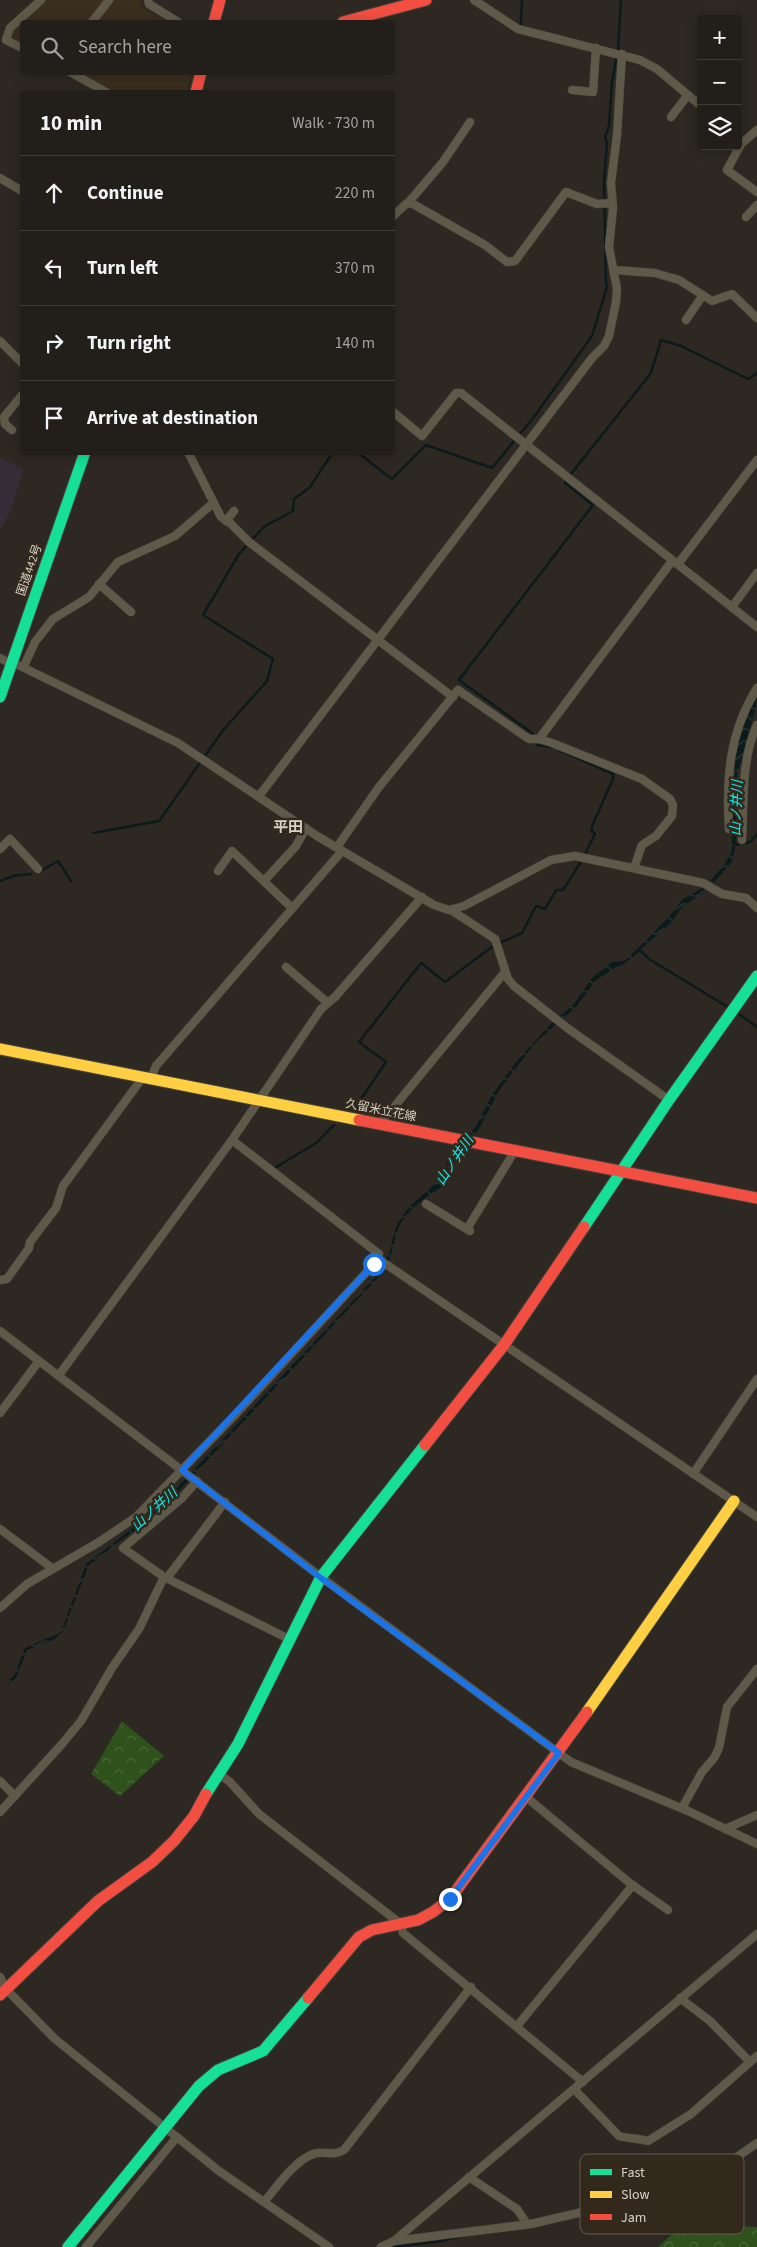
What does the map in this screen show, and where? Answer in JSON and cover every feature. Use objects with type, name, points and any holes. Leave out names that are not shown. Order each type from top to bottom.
[{"type":"main road","points":[[215,20],[220,0]]},
{"type":"main road","points":[[351,20],[426,0]]},
{"type":"main road","points":[[196,90],[200,75]]},
{"type":"main road","name":"国道442号","points":[[0,697],[80,455]]},
{"type":"main road","points":[[3,1992],[98,1901],[152,1862],[174,1841],[194,1816],[218,1773],[238,1744],[321,1578],[504,1345],[669,1100],[757,976]]},
{"type":"main road","name":"久留米立花線","points":[[0,1049],[757,1198]]},
{"type":"main road","points":[[68,2247],[199,2086],[218,2070],[263,2051],[359,1937],[368,1930],[412,1922],[437,1911],[450,1899],[559,1753],[702,1543],[734,1501]]},
{"type":"street","points":[[20,47],[6,40],[10,28],[41,0]]},
{"type":"street","points":[[94,20],[109,0]]},
{"type":"street","points":[[148,0],[149,4],[175,20]]},
{"type":"street","points":[[474,0],[518,29],[640,60],[657,69],[700,105]]},
{"type":"street","points":[[572,90],[593,92],[596,48]]},
{"type":"street","points":[[259,796],[592,358],[604,346],[609,336],[616,302],[614,270],[609,247],[619,54]]},
{"type":"street","points":[[75,75],[102,90]]},
{"type":"street","points":[[672,117],[688,94]]},
{"type":"street","points":[[395,213],[400,207],[408,203],[443,162],[470,122]]},
{"type":"street","points":[[742,141],[757,130]]},
{"type":"street","points":[[736,150],[727,170],[757,192]]},
{"type":"street","points":[[0,178],[20,190]]},
{"type":"street","points":[[408,203],[413,204],[485,245],[511,263],[515,261],[566,192],[597,204],[612,203]]},
{"type":"street","points":[[746,217],[757,205]]},
{"type":"street","points":[[614,270],[655,273],[678,280],[712,301],[732,294],[757,318]]},
{"type":"street","points":[[686,320],[703,295]]},
{"type":"street","points":[[0,341],[20,360]]},
{"type":"street","points":[[395,414],[422,436],[456,394],[461,392],[757,627]]},
{"type":"street","points":[[12,430],[5,424],[4,417],[20,397]]},
{"type":"street","points":[[189,455],[212,504],[221,518],[249,542],[377,641],[453,697]]},
{"type":"street","points":[[538,739],[675,562],[757,460]]},
{"type":"street","points":[[24,666],[35,642],[53,619],[88,597],[118,562],[175,536],[212,504]]},
{"type":"street","points":[[226,521],[234,511]]},
{"type":"street","points":[[732,607],[757,573]]},
{"type":"street","points":[[99,584],[131,612]]},
{"type":"street","points":[[0,658],[24,666],[178,743],[339,849],[434,905],[451,910],[495,939],[505,972],[514,986],[570,1030],[669,1100]]},
{"type":"street","points":[[729,830],[726,790],[729,763],[738,728],[757,688]]},
{"type":"street","points":[[0,1280],[7,1279],[29,1248],[30,1242],[56,1208],[63,1186],[156,1066],[292,908],[339,849],[379,787],[458,690],[529,740],[538,739],[565,747],[642,779],[670,799],[673,805],[672,816],[656,836],[642,845],[634,868]]},
{"type":"street","points":[[742,840],[746,765],[753,734],[757,726]]},
{"type":"street","points":[[264,881],[296,846],[306,828]]},
{"type":"street","points":[[0,849],[10,839],[38,869]]},
{"type":"street","points":[[218,871],[232,851],[292,908]]},
{"type":"street","points":[[451,910],[464,906],[551,860],[563,856],[575,856],[702,883],[722,894],[746,898],[757,908]]},
{"type":"street","points":[[59,1376],[232,1140],[309,1026],[422,897]]},
{"type":"street","points":[[286,968],[328,1003]]},
{"type":"street","points":[[380,1124],[505,972]]},
{"type":"street","points":[[0,1608],[27,1584],[99,1542],[136,1517],[374,1264],[379,1254],[232,1140]]},
{"type":"street","points":[[426,1204],[468,1230],[511,1158],[513,1150]]},
{"type":"street","points":[[377,1258],[757,1517]]},
{"type":"street","points":[[0,1331],[321,1578],[571,1762],[682,1808],[757,1844]]},
{"type":"street","points":[[0,1413],[39,1361]]},
{"type":"street","points":[[694,1474],[757,1378]]},
{"type":"street","points":[[197,1481],[182,1498],[123,1548],[165,1578],[291,1640]]},
{"type":"street","points":[[0,1812],[81,1721],[112,1668],[139,1630],[165,1578],[224,1502]]},
{"type":"street","points":[[0,1528],[52,1568]]},
{"type":"street","points":[[682,1808],[702,1772],[714,1758],[719,1748],[727,1707],[757,1669]]},
{"type":"street","points":[[218,1773],[230,1782],[259,1814],[401,1924],[403,1933],[471,1987],[583,2082]]},
{"type":"street","points":[[0,1781],[15,1796]]},
{"type":"street","points":[[526,1797],[632,1885],[668,1910]]},
{"type":"street","points":[[726,1828],[757,1816]]},
{"type":"street","points":[[517,2026],[632,1885]]},
{"type":"street","points":[[381,2247],[394,2241],[757,1934]]},
{"type":"street","points":[[0,1977],[3,1992],[55,2039],[219,2171],[329,2247]]},
{"type":"street","points":[[264,2202],[300,2163],[311,2155],[317,2153],[333,2154],[344,2150],[471,1987]]},
{"type":"street","points":[[680,1998],[710,2021],[750,2062]]},
{"type":"street","points":[[574,2089],[619,2136],[628,2139],[635,2137],[648,2141],[691,2114],[757,2056]]},
{"type":"street","points":[[86,2247],[177,2137]]},
{"type":"street","points":[[742,2154],[757,2144]]},
{"type":"street","points":[[469,2177],[517,2209],[527,2224]]},
{"type":"street","points":[[394,2241],[527,2224],[580,2212]]},
{"type":"shaded area","points":[[45,0],[140,0],[141,7],[163,20],[25,20]]},
{"type":"shaded area","points":[[20,25],[20,44],[10,38]]},
{"type":"shaded area","points":[[80,75],[191,75],[188,90],[110,90]]},
{"type":"shaded area","points":[[0,457],[23,470],[11,510],[0,530]]},
{"type":"green space","points":[[122,1721],[164,1756],[120,1796],[91,1774]]},
{"type":"green space","points":[[744,2226],[757,2227],[757,2247],[658,2247],[672,2234],[744,2234]]},
{"type":"water","name":"山ノ井川","points":[[757,692],[756,707],[737,775],[737,809],[739,811],[737,811],[736,846],[731,863],[706,891],[682,907],[671,923],[641,949],[644,952],[642,954],[639,952],[624,964],[614,968],[595,981],[576,1007],[536,1042],[500,1089],[480,1127],[458,1156],[445,1182],[446,1184],[419,1203],[402,1222],[385,1270],[176,1494],[137,1529],[89,1565],[63,1631],[55,1639],[27,1650],[16,1678],[10,1683],[7,1681],[14,1676],[25,1648],[57,1634],[62,1629],[86,1564],[155,1511],[381,1271],[390,1250],[395,1229],[402,1216],[411,1205],[436,1183],[451,1157],[476,1126],[492,1095],[519,1058],[552,1023],[573,1005],[592,978],[612,962],[623,961],[628,958],[669,917],[682,900],[704,887],[725,863],[731,853],[733,825],[732,791],[735,773],[733,772],[742,725]]},
{"type":"waterway","points":[[521,24],[522,0]]},
{"type":"waterway","points":[[361,455],[392,479],[426,445],[492,468],[534,417],[592,336],[607,287],[604,181],[607,143],[605,137],[609,126],[612,82],[618,49],[621,0]]},
{"type":"waterway","points":[[571,474],[651,373],[661,340],[681,346],[748,379],[757,373]]},
{"type":"waterway","points":[[93,833],[159,821],[224,729],[267,681],[273,659],[203,615],[239,554],[265,526],[293,511],[294,499],[310,487],[331,455]]},
{"type":"waterway","points":[[552,747],[537,745],[532,733],[459,680],[593,505],[566,482]]},
{"type":"waterway","points":[[351,1107],[363,1096],[386,1062],[359,1042],[421,963],[445,982],[493,946],[522,933],[536,906],[545,909],[556,890],[563,890],[582,860],[595,834],[591,830],[613,779],[613,774],[557,749]]},
{"type":"waterway","points":[[734,845],[750,842],[757,834]]},
{"type":"waterway","points":[[39,872],[58,861],[71,881]]},
{"type":"waterway","points":[[0,881],[13,876],[31,874]]},
{"type":"waterway","points":[[641,951],[649,959],[731,1009]]},
{"type":"waterway","points":[[736,1012],[757,1027]]},
{"type":"waterway","points":[[273,1169],[316,1143],[334,1125]]},
{"type":"waterway","points":[[532,2227],[563,2220]]},
{"type":"waterway","points":[[392,2247],[436,2242],[467,2235]]},
{"type":"traffic: fast","points":[[0,697],[84,455]]},
{"type":"traffic: fast","points":[[584,1227],[669,1100],[757,976]]},
{"type":"traffic: fast","points":[[206,1794],[238,1744],[321,1577],[425,1445]]},
{"type":"traffic: fast","points":[[68,2247],[199,2086],[218,2070],[263,2051],[308,1998]]},
{"type":"traffic: slow","points":[[0,1049],[359,1120]]},
{"type":"traffic: slow","points":[[587,1712],[734,1501]]},
{"type":"traffic: jam","points":[[215,20],[220,0]]},
{"type":"traffic: jam","points":[[351,20],[426,0]]},
{"type":"traffic: jam","points":[[196,90],[200,75]]},
{"type":"traffic: jam","points":[[359,1120],[757,1198]]},
{"type":"traffic: jam","points":[[425,1445],[504,1345],[584,1227]]},
{"type":"traffic: jam","points":[[308,1998],[359,1937],[372,1930],[418,1920],[433,1912],[450,1899],[587,1712]]},
{"type":"traffic: jam","points":[[0,1995],[98,1901],[152,1862],[174,1841],[194,1816],[206,1794]]},
{"type":"district","name":"平田","points":[[288,827]]},
{"type":"route","points":[[374,1264],[182,1470],[321,1578],[559,1753],[450,1899]]}]
